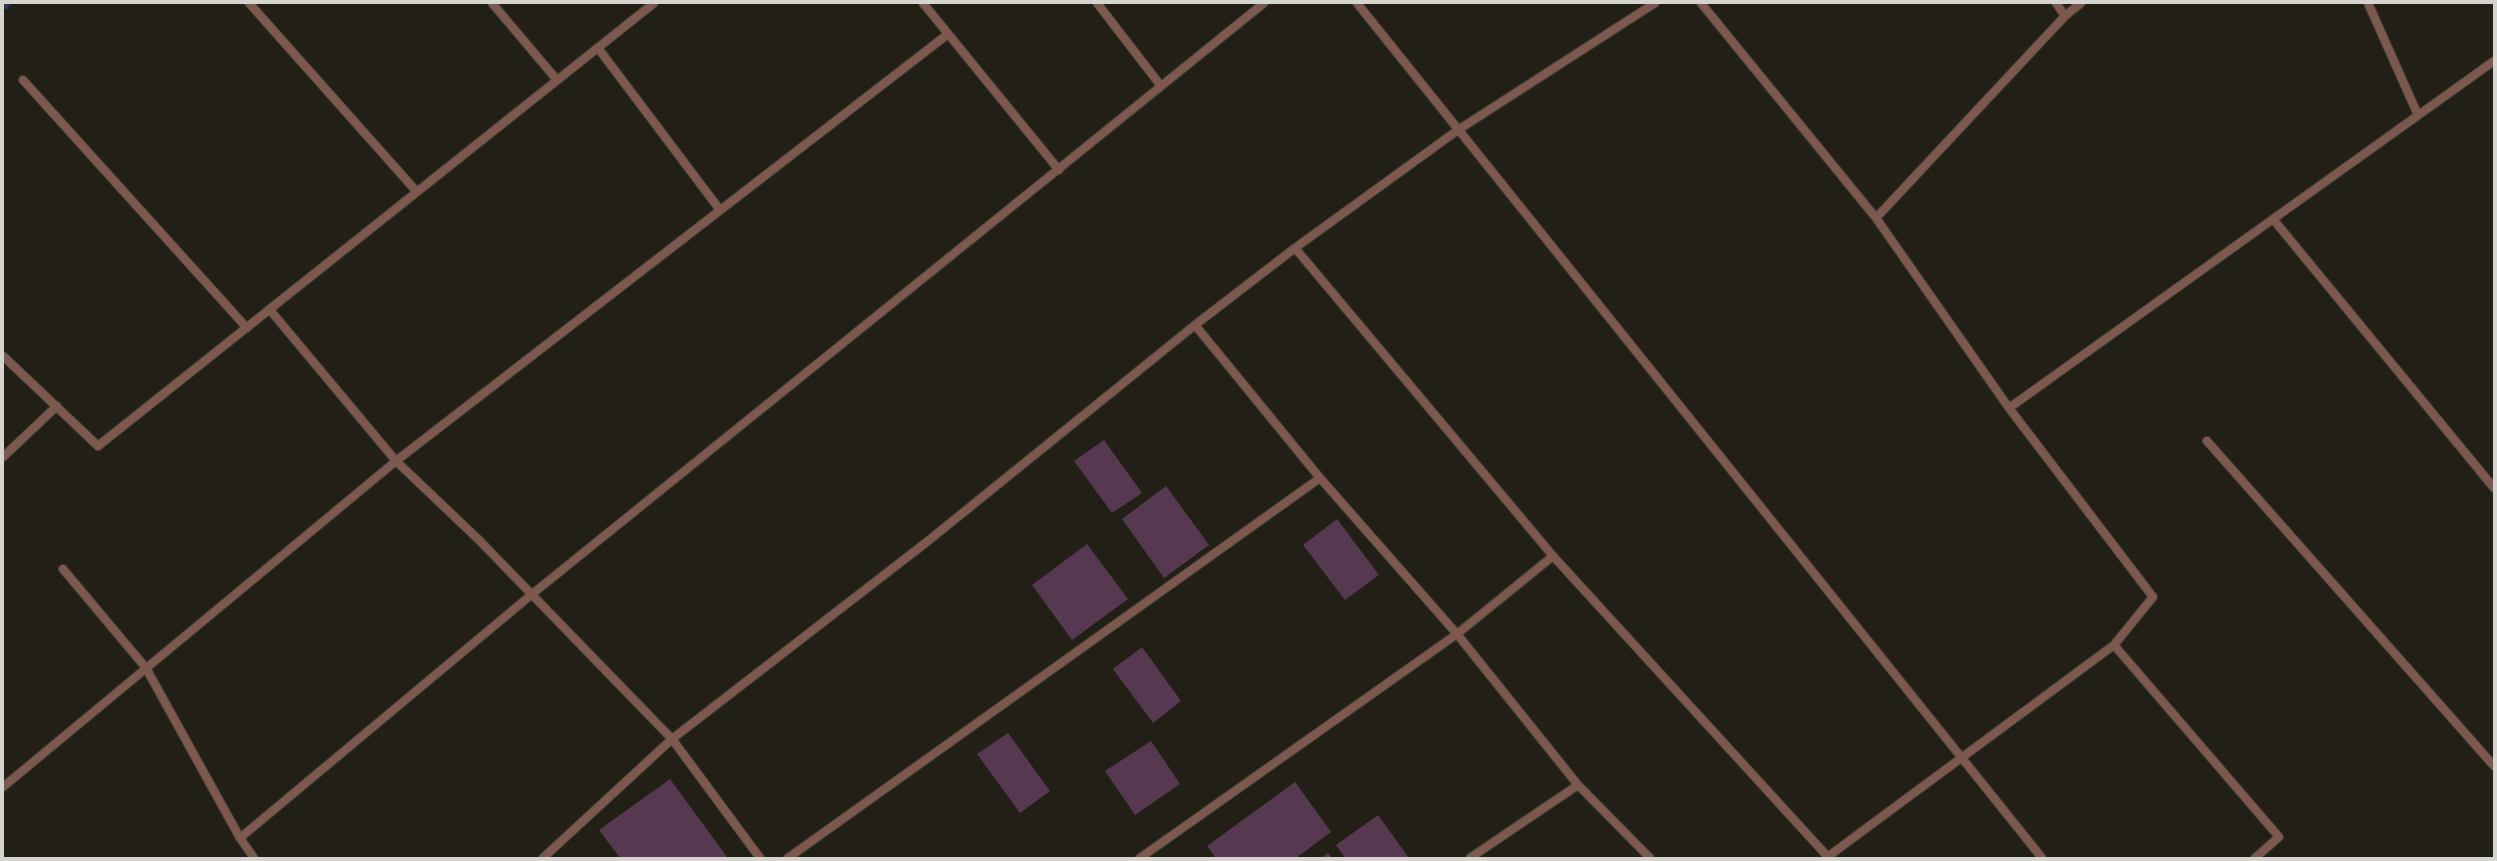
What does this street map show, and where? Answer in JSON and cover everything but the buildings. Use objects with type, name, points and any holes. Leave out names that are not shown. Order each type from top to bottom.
[{"type":"street","points":[[249,3],[417,192]]},
{"type":"street","points":[[492,3],[557,80]]},
{"type":"street","points":[[3,356],[58,406],[98,446],[654,3]]},
{"type":"street","points":[[923,3],[1059,170]]},
{"type":"street","points":[[1097,3],[1161,86]]},
{"type":"street","points":[[240,838],[530,595],[1059,170],[1264,3]]},
{"type":"street","points":[[1357,3],[2042,858]]},
{"type":"street","points":[[543,858],[672,739],[928,541],[1195,325],[1295,248],[1458,130],[1656,3]]},
{"type":"street","points":[[1295,248],[1553,556],[1827,857],[1962,759],[2114,645],[2153,597],[2009,408],[1876,218],[1701,3]]},
{"type":"street","points":[[2056,3],[2065,16]]},
{"type":"street","points":[[1876,218],[2065,16],[2081,3]]},
{"type":"street","points":[[2368,3],[2418,115]]},
{"type":"street","points":[[3,787],[396,461],[948,34]]},
{"type":"street","points":[[598,48],[720,210]]},
{"type":"street","points":[[2009,408],[2494,61]]},
{"type":"street","points":[[23,80],[246,328]]},
{"type":"street","points":[[2273,219],[2494,488]]},
{"type":"street","points":[[270,310],[396,461],[479,540],[530,595],[672,739],[760,858]]},
{"type":"street","points":[[1195,325],[1320,478],[1457,634],[1578,785],[1650,858]]},
{"type":"street","points":[[3,457],[58,406]]},
{"type":"street","points":[[2206,441],[2494,766]]},
{"type":"street","points":[[788,858],[1320,478]]},
{"type":"street","points":[[1140,858],[1457,634],[1553,556]]},
{"type":"street","points":[[64,569],[146,668],[240,838],[254,858]]},
{"type":"street","points":[[2114,645],[2279,837],[2256,858]]},
{"type":"street","points":[[1470,858],[1578,785]]}]
